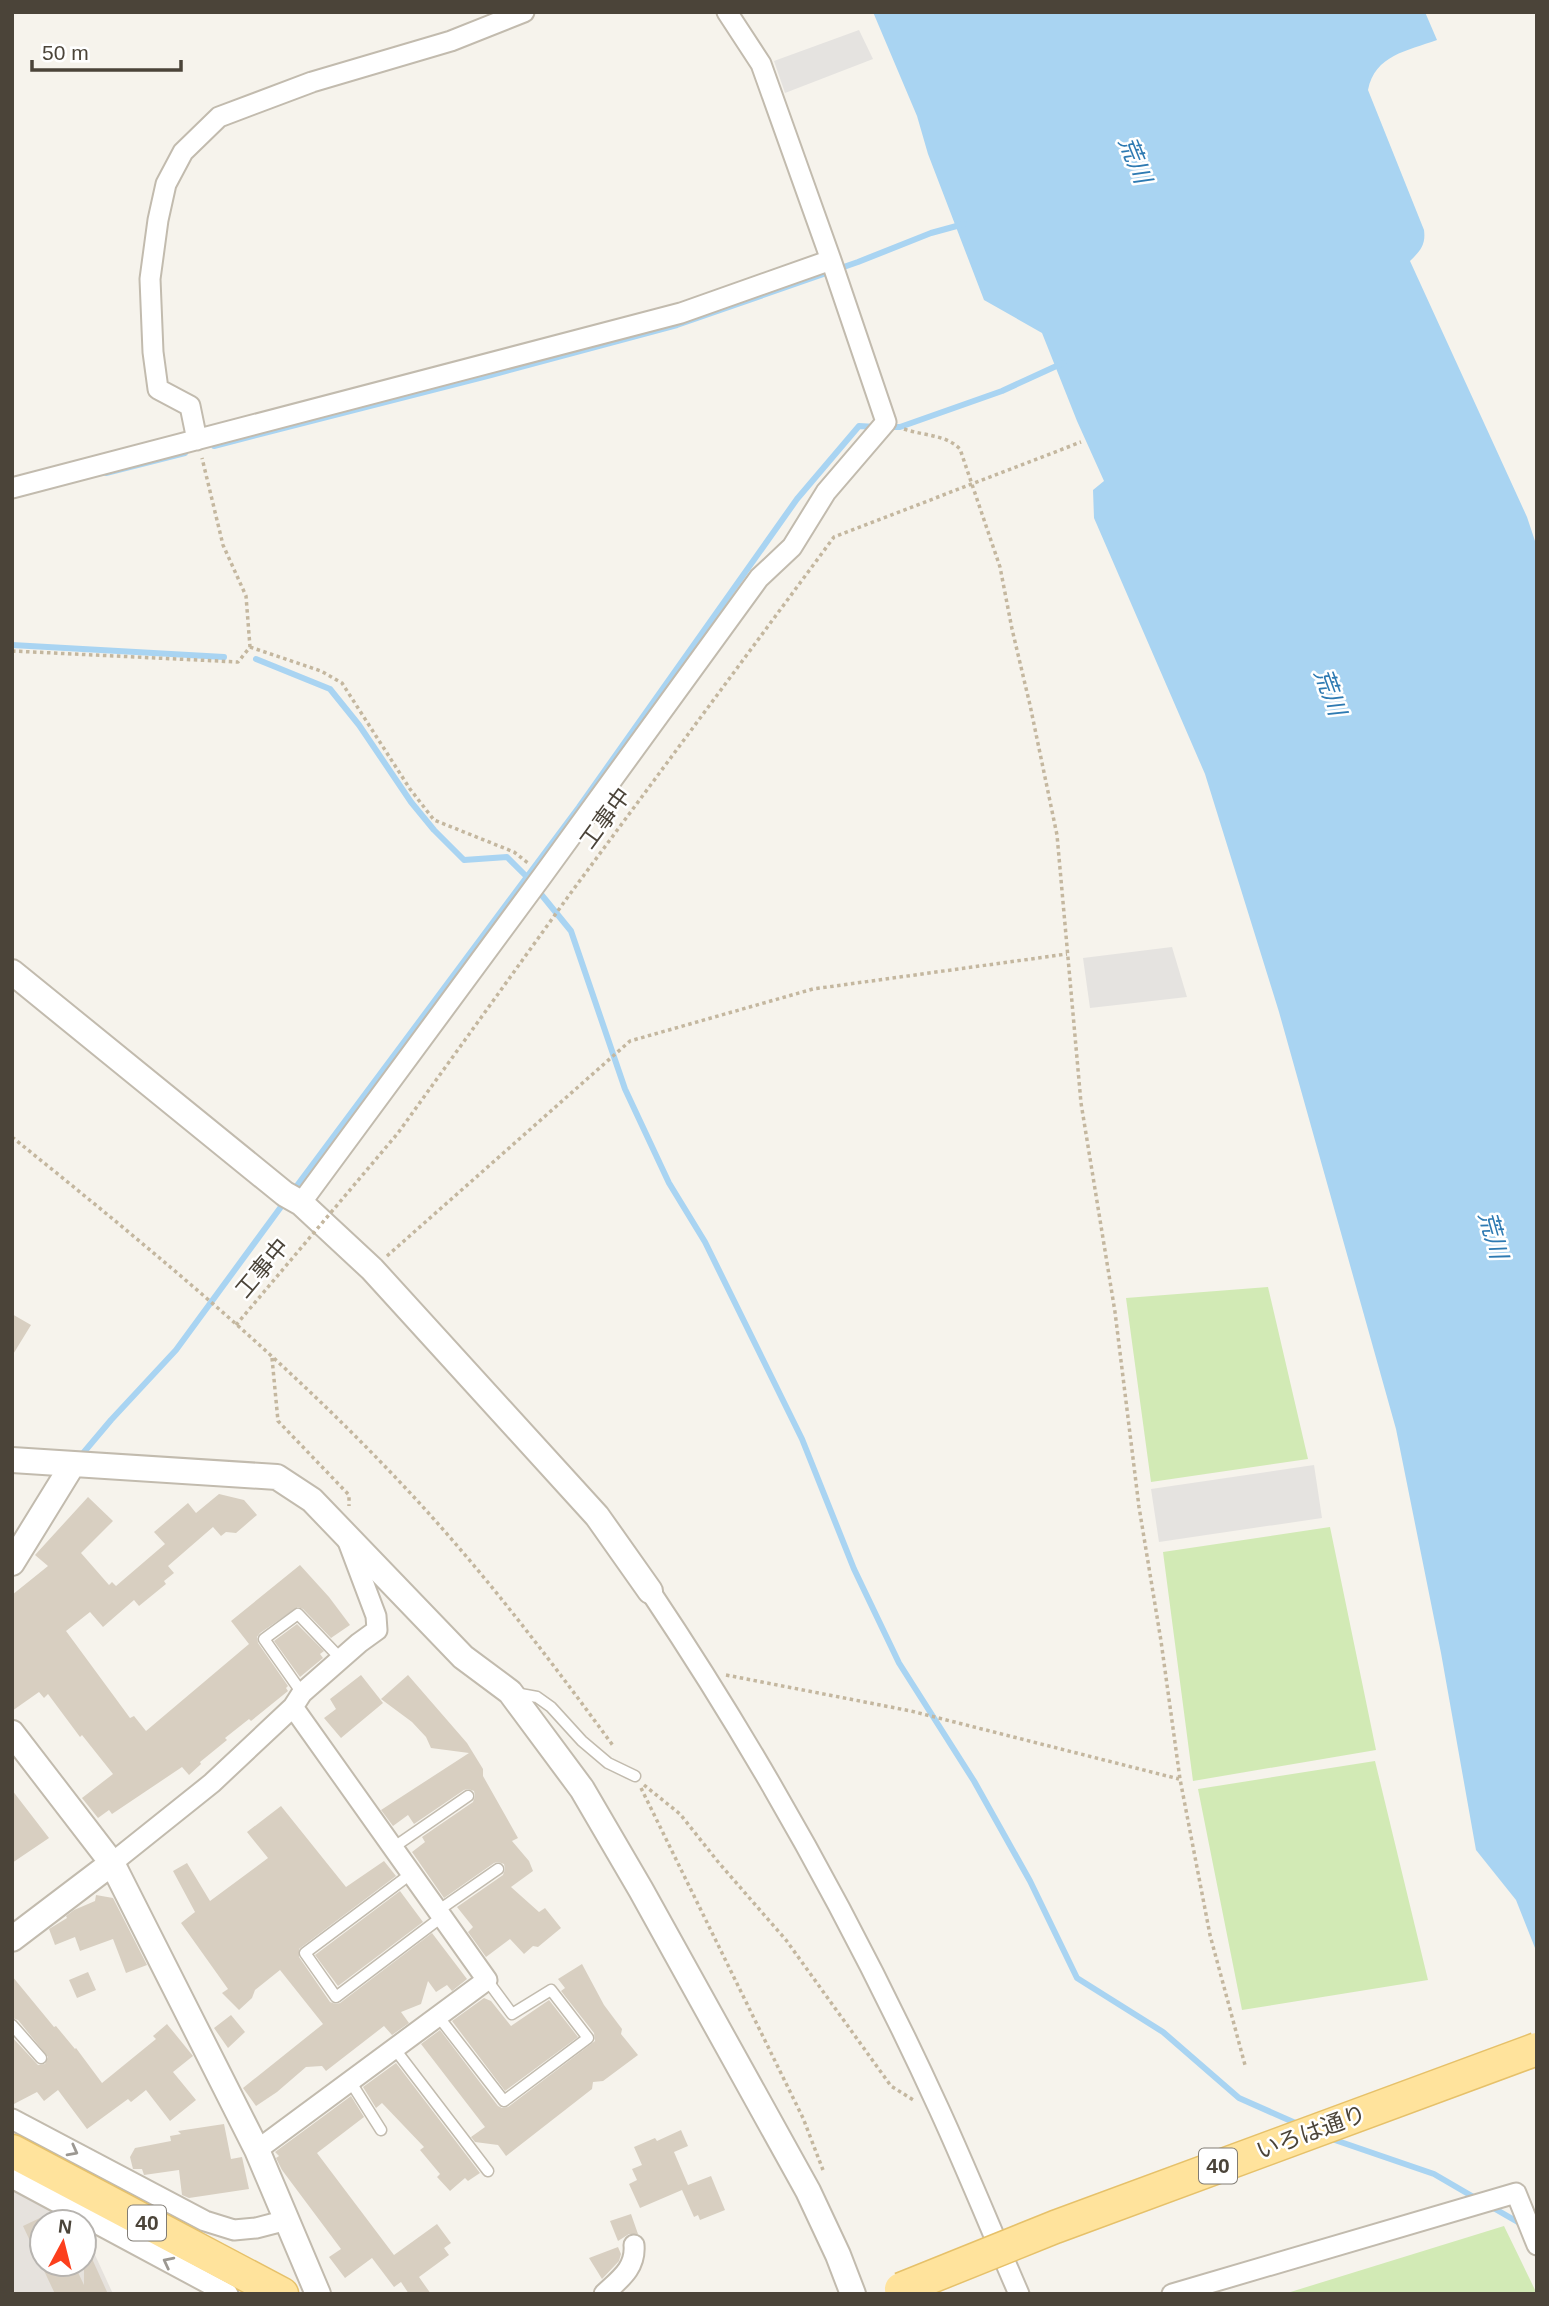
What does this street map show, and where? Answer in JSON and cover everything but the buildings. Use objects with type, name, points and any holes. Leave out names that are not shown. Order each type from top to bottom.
[{"type":"main road","name":"いろは通り","points":[[896,2292],[1055,2227],[1537,2049]]},
{"type":"main road","name":"40","points":[[12,2151],[282,2294]]},
{"type":"street","points":[[197,440],[190,406],[158,389],[153,352],[150,279],[158,220],[166,184],[183,152],[219,117],[312,82],[451,41],[524,12]]},
{"type":"street","points":[[295,1200],[542,877],[759,578],[792,547],[826,492],[886,422],[761,64],[727,12]]},
{"type":"street","points":[[12,488],[681,313],[831,261]]},
{"type":"street","points":[[12,972],[295,1200],[372,1269],[597,1516],[703,1670],[841,1911],[938,2108],[1020,2293]]},
{"type":"street","points":[[12,1460],[277,1477],[312,1500],[463,1657],[510,1692],[582,1789],[641,1890],[808,2192],[853,2294]]},
{"type":"street","points":[[12,1563],[74,1464]]},
{"type":"street","points":[[12,1939],[212,1783],[297,1700],[377,1630],[376,1616],[346,1537]]},
{"type":"street","points":[[257,2150],[486,1980],[297,1700]]},
{"type":"street","points":[[12,1733],[112,1863],[257,2150],[322,2292]]},
{"type":"street","points":[[12,2119],[205,2221],[234,2230],[256,2228],[287,2220]]},
{"type":"street","points":[[12,2178],[228,2294]]},
{"type":"street","points":[[1172,2294],[1516,2193],[1537,2245]]},
{"type":"street","points":[[604,2294],[624,2276],[635,2258],[634,2245]]},
{"type":"lane","points":[[297,1700],[264,1639],[298,1614],[342,1660]]},
{"type":"lane","points":[[510,1692],[537,1697],[551,1707],[582,1741],[608,1763],[635,1776]]},
{"type":"lane","points":[[394,1847],[468,1796]]},
{"type":"lane","points":[[412,1873],[305,1953],[335,1997],[498,1869]]},
{"type":"lane","points":[[438,2016],[505,2101],[588,2038],[551,1990],[512,2014],[486,1980]]},
{"type":"lane","points":[[12,2025],[41,2058]]},
{"type":"lane","points":[[394,2048],[488,2171]]},
{"type":"lane","points":[[350,2081],[381,2130]]},
{"type":"path","points":[[917,433],[942,436],[960,449],[1000,567],[1057,835],[1081,1104],[1115,1312],[1139,1507],[1180,1779],[1210,1936],[1245,2065]]},
{"type":"path","points":[[12,651],[238,662],[250,647],[246,596],[223,545],[197,440]]},
{"type":"path","name":"工事中","points":[[236,1325],[398,1133],[570,894],[834,537],[1081,442]]},
{"type":"path","points":[[250,647],[321,671],[342,683],[410,789],[434,820],[514,852],[523,859]]},
{"type":"path","points":[[372,1269],[630,1041],[813,989],[1067,954]]},
{"type":"path","points":[[12,1137],[200,1294],[313,1394],[397,1479],[476,1569],[544,1653],[635,1776],[803,2118]]},
{"type":"path","points":[[271,1356],[278,1421],[349,1495],[346,1537]]},
{"type":"path","points":[[703,1670],[917,1712],[1180,1779]]},
{"type":"path","points":[[635,1776],[680,1814],[786,1940],[891,2086],[912,2101],[938,2108]]},
{"type":"shaded area","points":[[859,30],[873,59],[785,93],[774,61]]},
{"type":"shaded area","points":[[1172,947],[1187,997],[1090,1008],[1083,958]]},
{"type":"shaded area","points":[[1314,1465],[1322,1518],[1159,1542],[1151,1489]]},
{"type":"shaded area","points":[[12,2185],[53,2208],[28,2208],[28,2278],[98,2278],[98,2261],[113,2294],[12,2294]]},
{"type":"green space","points":[[1268,1287],[1308,1459],[1151,1482],[1126,1298]]},
{"type":"green space","points":[[1330,1527],[1376,1750],[1193,1781],[1163,1552]]},
{"type":"green space","points":[[1375,1761],[1428,1980],[1242,2010],[1198,1789]]},
{"type":"green space","points":[[1504,2226],[1537,2294],[1284,2294]]},
{"type":"water","name":"荒川","points":[[873,12],[1425,12],[1437,40],[1404,51],[1385,62],[1372,78],[1368,90],[1424,230],[1422,247],[1410,261],[1527,517],[1537,547],[1537,1953],[1516,1900],[1476,1850],[1441,1653],[1396,1429],[1279,1012],[1205,774],[1094,518],[1093,490],[1104,481],[1042,333],[984,300],[928,154],[917,116]]},
{"type":"waterway","points":[[214,446],[677,325],[858,262],[931,233],[964,224]]},
{"type":"waterway","points":[[887,427],[900,427],[1002,391],[1063,363]]},
{"type":"waterway","points":[[293,1191],[579,807],[797,499],[859,426],[876,427]]},
{"type":"waterway","points":[[106,473],[185,453]]},
{"type":"waterway","points":[[12,645],[224,657]]},
{"type":"waterway","points":[[256,659],[330,689],[434,830],[464,860],[507,857],[571,931],[625,1089],[669,1183],[705,1242],[802,1439],[854,1569],[899,1663],[974,1781],[1030,1881],[1077,1978],[1163,2032],[1239,2098],[1300,2125]]},
{"type":"waterway","points":[[84,1452],[176,1350],[286,1200]]},
{"type":"waterway","points":[[1329,2138],[1434,2174],[1477,2199]]},
{"type":"waterway","points":[[1490,2206],[1523,2225]]}]
